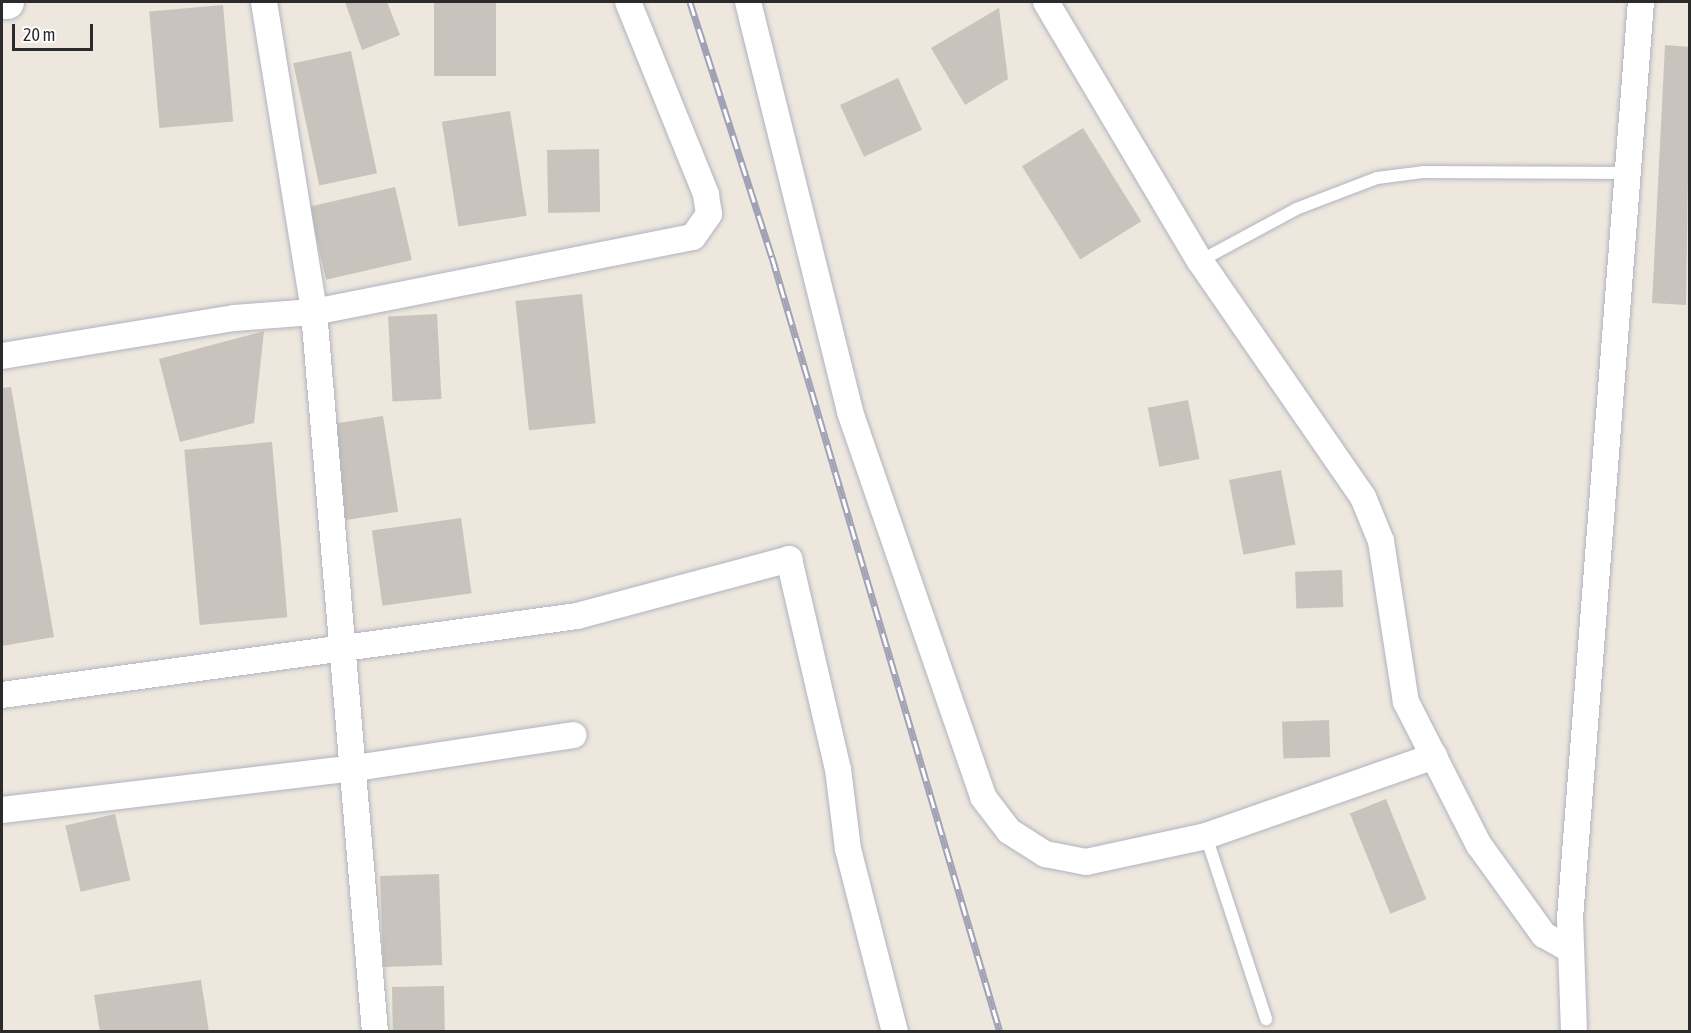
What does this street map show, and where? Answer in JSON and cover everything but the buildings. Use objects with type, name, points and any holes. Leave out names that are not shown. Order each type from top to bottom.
[{"type":"main road","points":[[2,2],[7,2]]},
{"type":"street","points":[[264,2],[314,312],[356,768],[375,1032]]},
{"type":"street","points":[[2,356],[234,318],[314,312],[686,241],[700,231],[709,214],[706,194],[628,2]]},
{"type":"street","points":[[748,2],[850,412],[983,796],[1009,831],[1065,860],[1086,862],[1206,836],[1434,756]]},
{"type":"street","points":[[1046,2],[1200,261],[1363,497],[1381,541],[1406,702],[1479,845],[1544,935],[1571,950]]},
{"type":"street","points":[[1574,1032],[1571,950],[1641,2]]},
{"type":"street","points":[[2,695],[345,651],[577,616],[789,559],[838,769],[848,849],[895,1032]]},
{"type":"street","points":[[2,810],[356,768],[574,735]]},
{"type":"lane","points":[[1200,261],[1296,209],[1377,178],[1423,172],[1628,173]]},
{"type":"lane","points":[[1206,836],[1266,1019]]},
{"type":"railway","points":[[690,2],[772,257],[1000,1032]]}]
